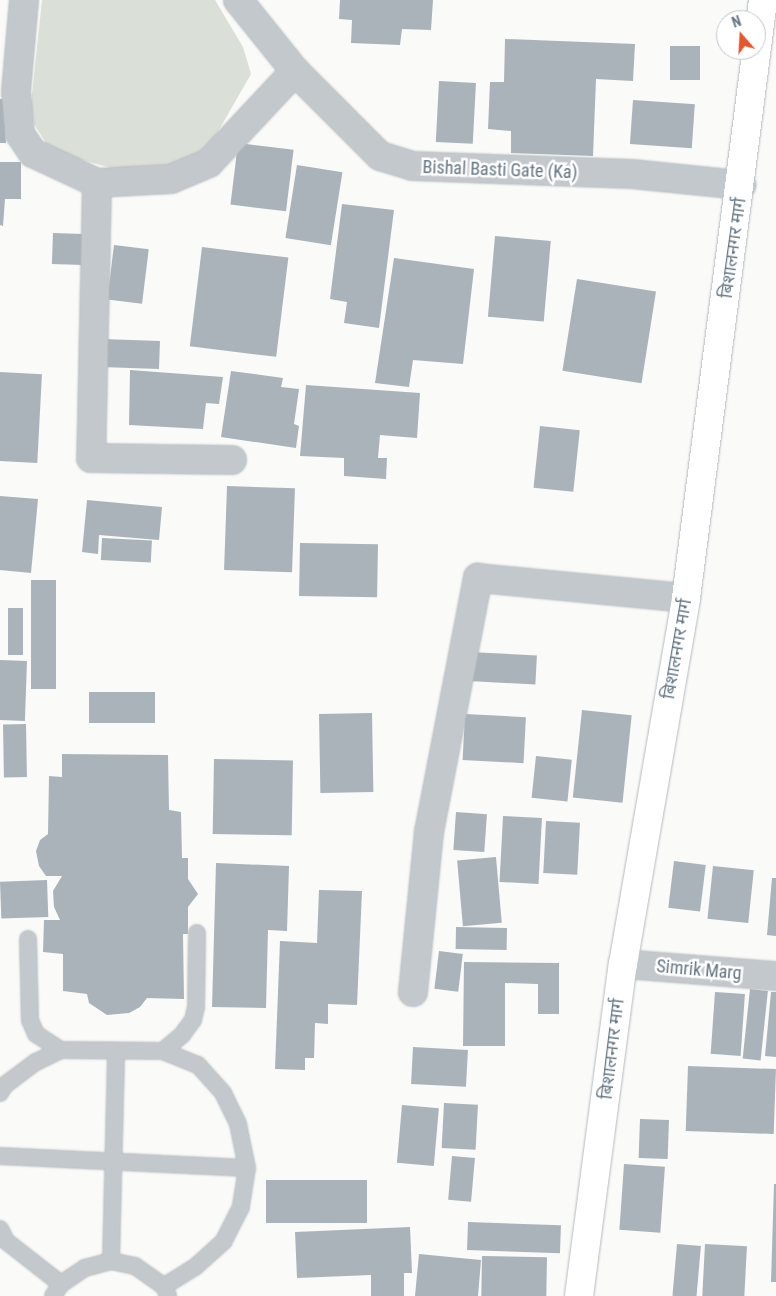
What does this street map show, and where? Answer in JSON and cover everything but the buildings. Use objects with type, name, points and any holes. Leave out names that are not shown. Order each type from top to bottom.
[{"type":"main road","name":"बिशालनगर मार्ग","points":[[579,1296],[623,964],[686,598],[741,185],[762,0]]},
{"type":"street","points":[[24,0],[16,92],[20,134],[33,153],[97,183],[171,179],[209,163],[295,71]]},
{"type":"street","name":"Bishal Basti Gate (Ka)","points":[[238,0],[295,71],[380,156],[412,166],[632,174],[741,185]]},
{"type":"street","points":[[97,183],[91,458],[232,460]]},
{"type":"street","points":[[413,992],[429,832],[478,578],[686,598]]},
{"type":"street","name":"Simrik Marg","points":[[623,964],[776,976]]},
{"type":"lane","points":[[163,1051],[182,1035],[193,1020],[196,1007],[197,933]]},
{"type":"lane","points":[[28,939],[30,1020],[36,1034],[61,1050]]},
{"type":"lane","points":[[0,1094],[5,1085],[36,1062],[61,1050],[163,1051],[198,1065],[223,1093],[238,1124],[247,1168],[241,1207],[224,1241],[166,1291],[135,1266],[111,1261],[85,1268],[57,1290],[6,1241],[0,1229]]},
{"type":"lane","points":[[111,1261],[116,1052]]},
{"type":"lane","points":[[0,1156],[247,1168]]},
{"type":"shaded area","points":[[42,0],[215,0],[243,47],[251,74],[212,142],[185,164],[115,169],[71,157],[46,143],[34,124],[31,104]]}]
